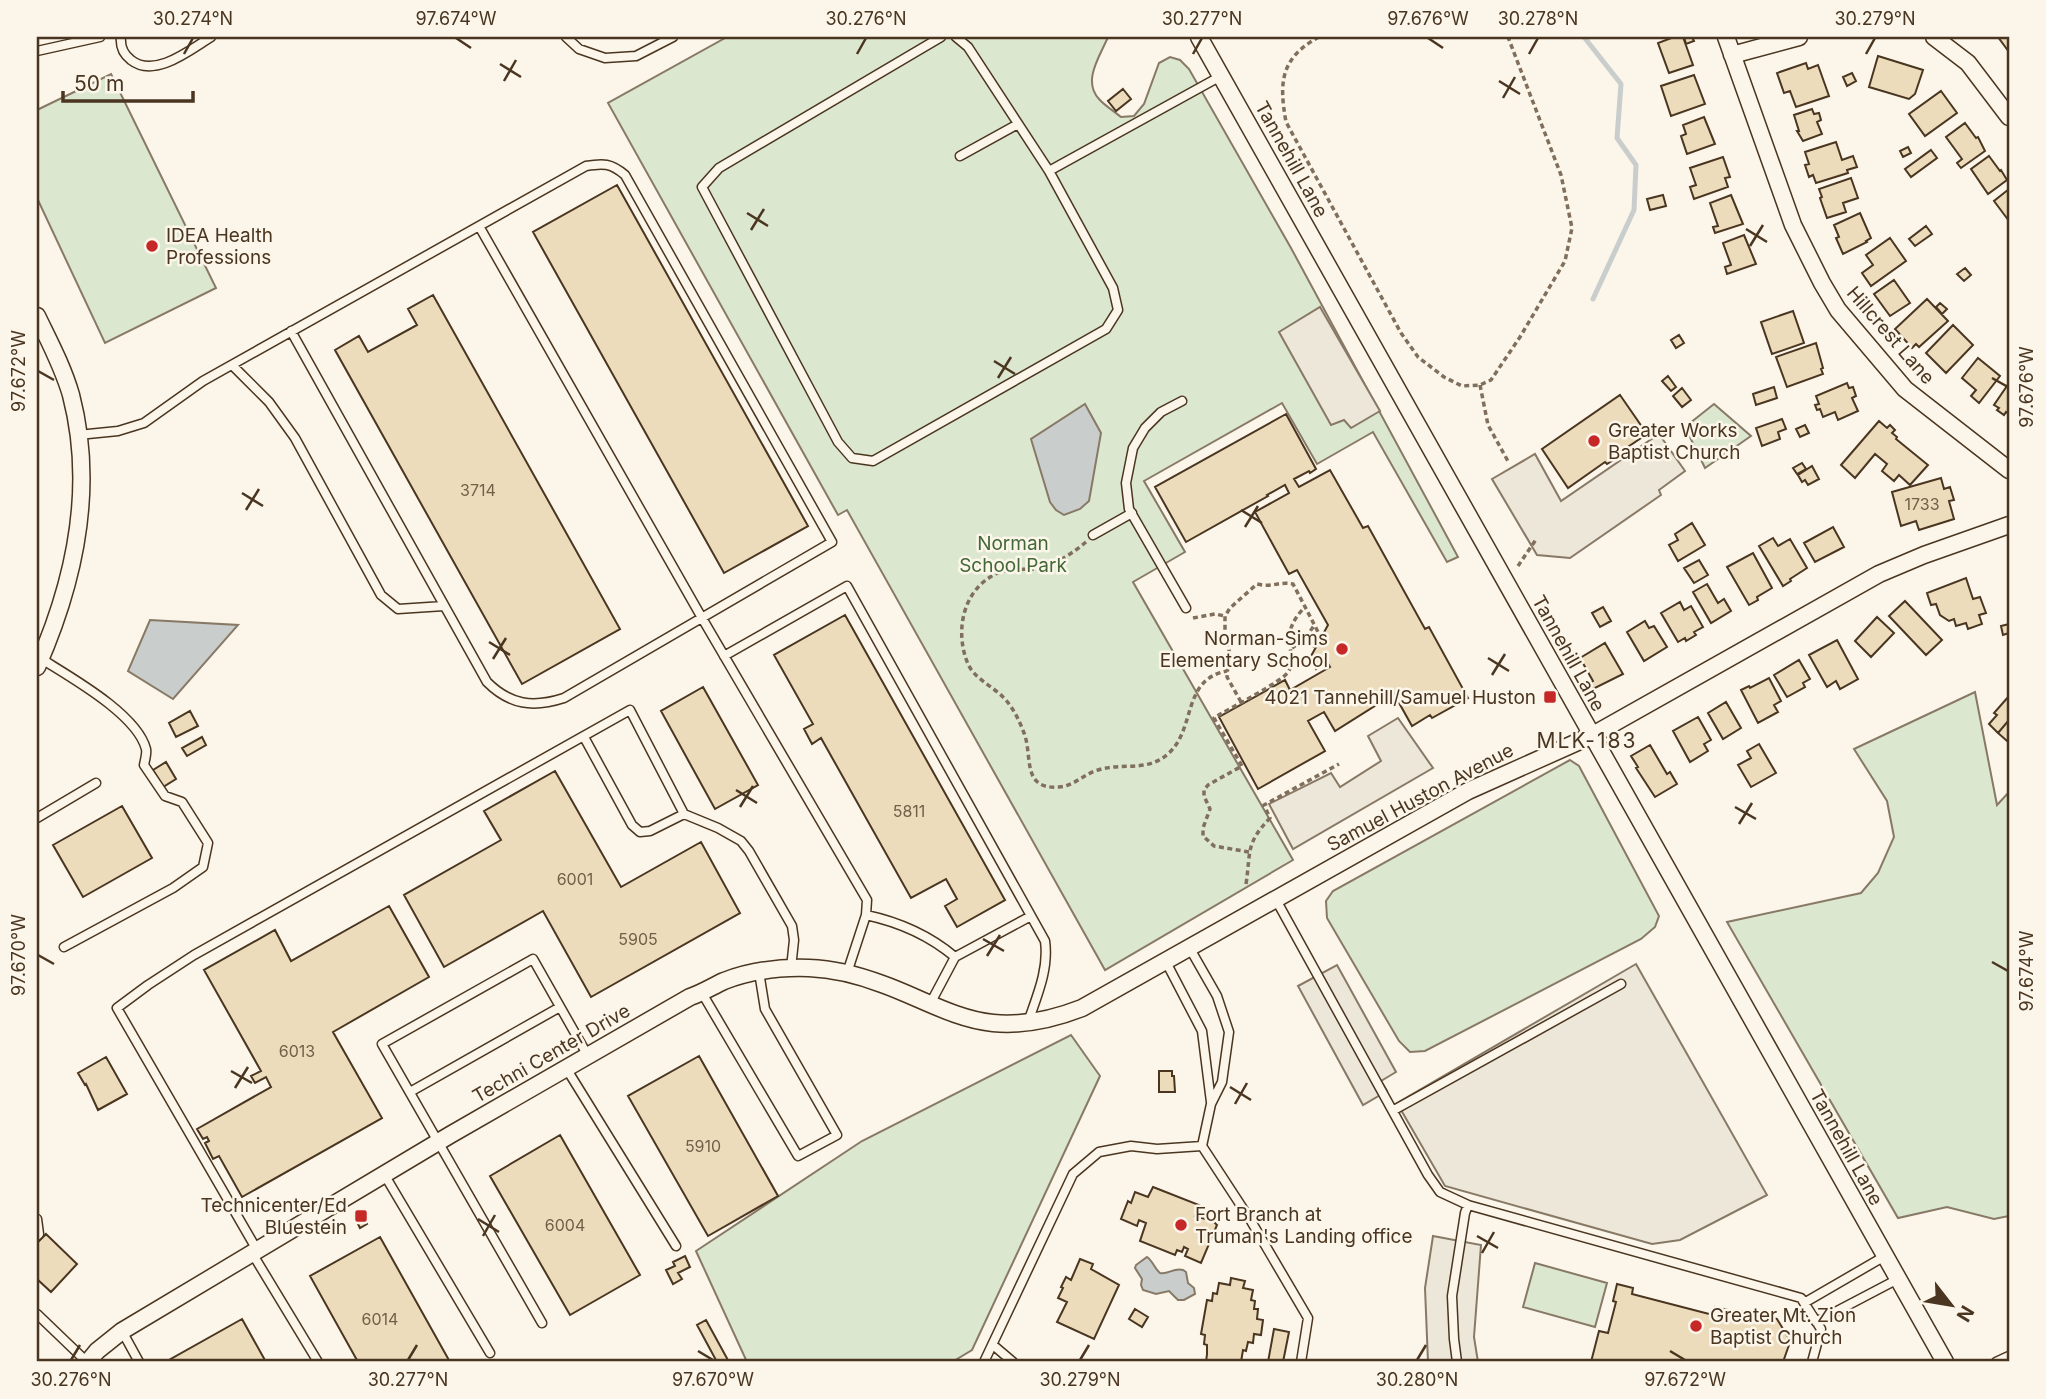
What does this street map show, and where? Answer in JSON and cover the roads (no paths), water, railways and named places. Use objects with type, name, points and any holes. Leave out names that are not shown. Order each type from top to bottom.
[{"type":"street","name":"Tannehill Lane","points":[[1199,37],[1945,1362]]},
{"type":"street","name":"Hillcrest Lane","points":[[1726,37],[1793,225],[1838,310],[1905,389],[2009,470]]},
{"type":"street","points":[[1732,55],[1799,37]]},
{"type":"street","points":[[1934,37],[1968,63],[2009,117]]},
{"type":"street","points":[[37,316],[71,395],[82,485],[79,526],[65,595],[39,662]]},
{"type":"street","name":"Samuel Huston Avenue","points":[[1082,1007],[1468,791],[1591,736],[1879,574],[2009,525]]},
{"type":"street","name":"Techni Center Drive","points":[[88,1362],[122,1331],[384,1174],[690,997],[725,981],[759,972],[791,968],[847,973],[883,984],[963,1017],[1007,1024],[1048,1020],[1082,1007]]},
{"type":"lane","points":[[37,51],[100,37]]},
{"type":"lane","points":[[121,37],[120,45],[126,56],[138,65],[151,66],[167,62],[211,37]]},
{"type":"lane","points":[[566,37],[579,49],[605,58],[636,56],[673,37]]},
{"type":"lane","points":[[941,37],[719,168],[702,187],[838,442],[852,458],[873,461],[1106,329],[1118,310],[1113,288],[1049,171],[968,47],[956,37]]},
{"type":"lane","points":[[1049,171],[1221,76]]},
{"type":"lane","points":[[960,156],[1018,124]]},
{"type":"lane","points":[[78,435],[118,431],[144,423],[203,381],[291,331],[586,166],[614,166],[625,175],[832,542],[564,698],[531,705],[515,701],[498,693],[487,682],[291,331]]},
{"type":"lane","points":[[479,226],[867,901],[866,915],[847,973]]},
{"type":"lane","points":[[232,365],[268,402],[295,438],[381,595],[398,609],[444,606]]},
{"type":"lane","points":[[1182,401],[1161,412],[1145,428],[1133,448],[1126,483],[1129,509],[1185,608]]},
{"type":"lane","points":[[1093,535],[1132,513]]},
{"type":"lane","points":[[724,656],[847,586],[1045,942],[1047,953],[1044,975],[1028,1022]]},
{"type":"lane","points":[[39,662],[86,687],[133,724],[147,750],[144,765],[165,796],[182,802],[208,843],[203,867],[173,888],[64,947]]},
{"type":"lane","points":[[318,1362],[117,1009],[194,955],[630,710],[684,814],[741,841],[749,851],[792,926],[794,940],[791,968]]},
{"type":"lane","points":[[584,737],[632,825],[640,832],[650,831],[684,814]]},
{"type":"lane","points":[[37,818],[96,783]]},
{"type":"lane","points":[[1275,898],[1440,1192],[1468,1205],[1801,1298],[1821,1329],[1812,1362]]},
{"type":"lane","points":[[866,915],[901,925],[941,945],[955,957]]},
{"type":"lane","points":[[930,1004],[955,957],[1031,916]]},
{"type":"lane","points":[[1189,947],[1217,996],[1229,1032],[1222,1082],[1211,1104],[1202,1146],[1251,1221],[1308,1318],[1301,1362]]},
{"type":"lane","points":[[542,1323],[382,1044],[533,959],[588,1056]]},
{"type":"lane","points":[[1165,960],[1202,1031],[1211,1104]]},
{"type":"lane","points":[[702,993],[798,1156],[837,1135],[765,1009],[759,972]]},
{"type":"lane","points":[[1394,1110],[1621,984]]},
{"type":"lane","points":[[410,1092],[560,1007]]},
{"type":"lane","points":[[566,1068],[676,1246]]},
{"type":"lane","points":[[984,1362],[1073,1174],[1099,1152],[1131,1146],[1157,1149],[1202,1146]]},
{"type":"lane","points":[[384,1174],[490,1353]]},
{"type":"lane","points":[[1457,1362],[1452,1296],[1468,1205]]},
{"type":"lane","points":[[37,1219],[37,1236]]},
{"type":"lane","points":[[1804,1303],[1885,1256]]},
{"type":"lane","points":[[1816,1322],[1898,1279]]},
{"type":"lane","points":[[37,1314],[88,1362]]},
{"type":"lane","points":[[122,1331],[139,1362]]},
{"type":"lane","points":[[993,1345],[1013,1362]]},
{"type":"lane","points":[[1996,1362],[2009,1356]]},
{"type":"waterway","points":[[1584,37],[1621,84],[1617,138],[1636,165],[1634,210],[1593,299]]},
{"type":"place","name":"IDEA Health Professions","points":[[152,246]]},
{"type":"place","name":"Greater Works Baptist Church","points":[[1594,441]]},
{"type":"place","name":"Norman-Sims Elementary School","points":[[1342,649]]},
{"type":"place","name":"4021 Tannehill/Samuel Huston","points":[[1550,697]]},
{"type":"place","name":"Technicenter/Ed Bluestein","points":[[361,1216]]},
{"type":"place","name":"Fort Branch at Truman's Landing office","points":[[1181,1225]]},
{"type":"place","name":"Greater Mt. Zion Baptist Church","points":[[1696,1326]]},
{"type":"district","name":"MLK-183","points":[[1587,741]]},
{"type":"park label","name":"Norman School Park","points":[[1013,554]]}]
